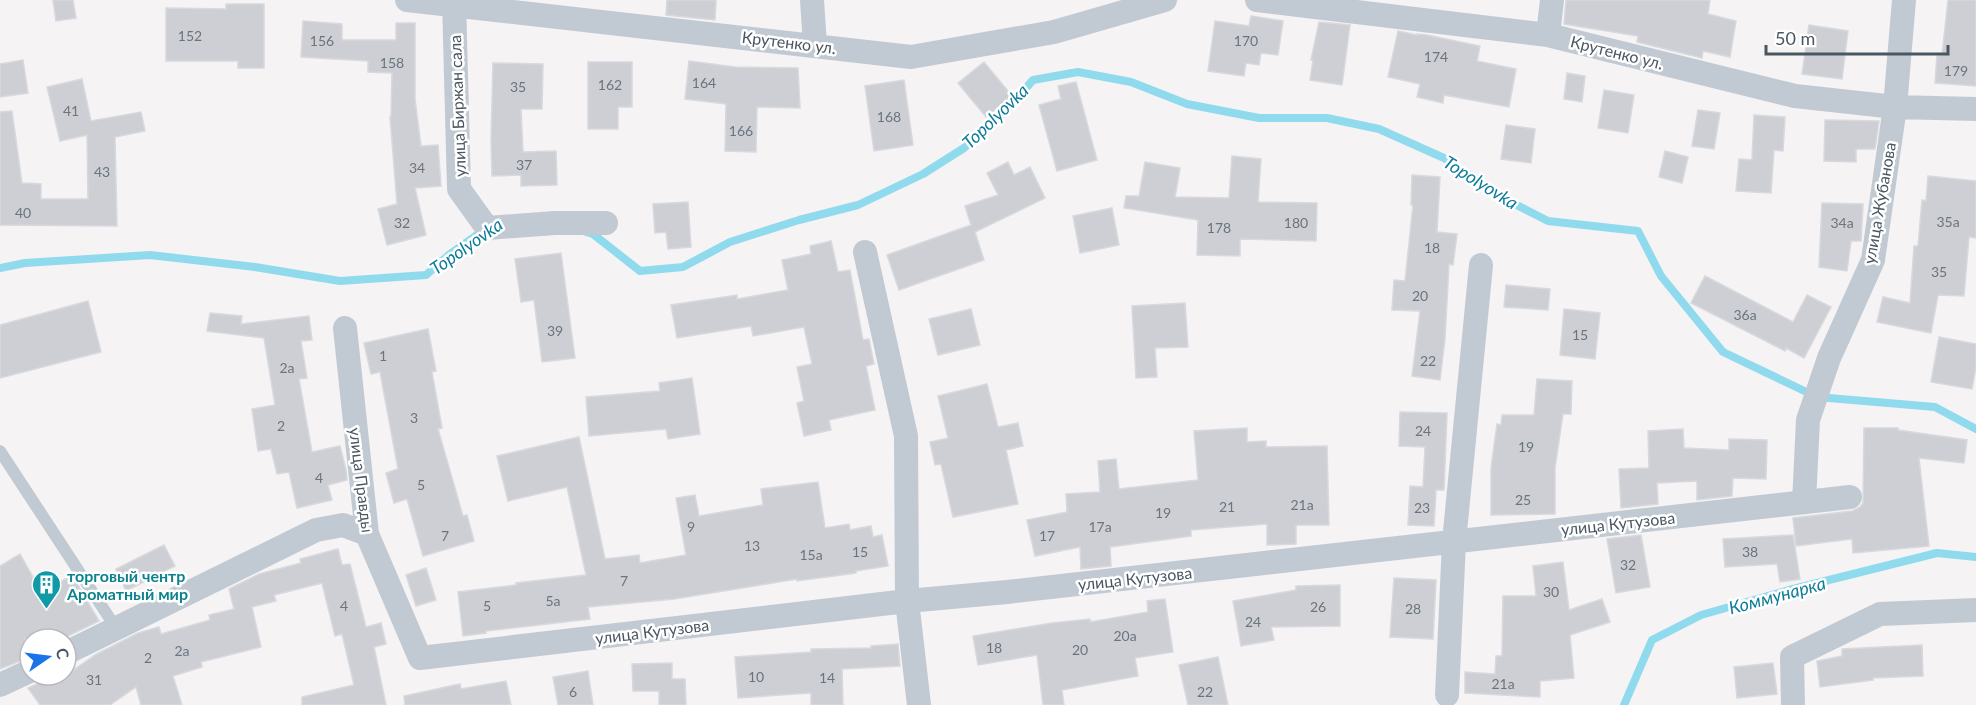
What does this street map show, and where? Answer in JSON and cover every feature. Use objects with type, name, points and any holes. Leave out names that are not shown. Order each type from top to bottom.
[{"type":"street","name":"Крутенко ул.","points":[[407,0],[454,2],[911,57],[1054,33],[1166,0]]},
{"type":"street","points":[[812,0],[815,45]]},
{"type":"street","name":"Крутенко ул.","points":[[1257,0],[1548,35],[1795,96],[1895,107],[1976,109]]},
{"type":"street","points":[[1548,35],[1552,0]]},
{"type":"street","name":"улица Жубанова","points":[[1804,502],[1808,420],[1829,358],[1873,260],[1895,107],[1904,0]]},
{"type":"street","name":"улица Биржан сала","points":[[454,2],[459,189],[487,228],[555,223],[606,223]]},
{"type":"street","points":[[865,252],[906,436],[907,602],[919,705]]},
{"type":"street","points":[[1446,695],[1455,542],[1481,265]]},
{"type":"street","name":"улица Правды","points":[[345,328],[367,534],[420,658]]},
{"type":"street","name":"улица Кутузова","points":[[420,658],[1850,497]]},
{"type":"street","points":[[78,647],[316,530],[343,525],[367,534]]},
{"type":"street","points":[[1793,705],[1792,657],[1880,614],[1976,610]]},
{"type":"street","points":[[0,685],[18,677]]},
{"type":"lane","points":[[0,451],[116,628]]},
{"type":"building","points":[[53,0],[73,0],[76,18],[56,21]]},
{"type":"building","points":[[667,0],[716,0],[715,20],[666,15]]},
{"type":"building","points":[[1566,0],[1710,0],[1708,14],[1736,21],[1730,57],[1703,51],[1702,58],[1637,42],[1638,36],[1564,24]]},
{"type":"building","points":[[1948,0],[1976,0],[1976,86],[1935,83],[1937,55],[1942,55]]},
{"type":"building","points":[[226,4],[264,4],[264,68],[238,68],[238,61],[166,61],[166,8],[226,9]]},
{"type":"building","points":[[1251,16],[1283,21],[1278,55],[1261,53],[1259,65],[1246,63],[1244,76],[1208,71],[1215,21],[1249,26]]},
{"type":"building","points":[[303,21],[342,24],[342,40],[396,40],[396,23],[415,23],[415,99],[421,146],[438,145],[441,186],[415,188],[426,235],[387,245],[378,209],[397,204],[390,117],[392,73],[368,72],[368,61],[301,57]]},
{"type":"building","points":[[1319,22],[1350,25],[1342,85],[1310,80],[1313,60],[1311,60]]},
{"type":"building","points":[[1809,25],[1848,31],[1842,79],[1802,74]]},
{"type":"building","points":[[1398,31],[1480,46],[1477,61],[1516,69],[1509,107],[1444,95],[1443,103],[1417,97],[1420,84],[1388,77]]},
{"type":"building","points":[[23,60],[28,93],[0,97],[0,64]]},
{"type":"building","points":[[689,61],[735,67],[798,68],[800,108],[757,107],[756,152],[725,151],[726,104],[685,99]]},
{"type":"building","points":[[588,62],[632,62],[632,107],[618,107],[618,129],[588,129]]},
{"type":"building","points":[[984,62],[1012,96],[986,117],[958,83]]},
{"type":"building","points":[[493,63],[543,64],[542,109],[521,109],[523,152],[556,151],[557,185],[521,186],[521,175],[492,176]]},
{"type":"building","points":[[1567,73],[1585,76],[1582,102],[1564,99]]},
{"type":"building","points":[[82,79],[91,121],[141,112],[145,131],[115,137],[117,226],[0,225],[0,112],[12,111],[22,183],[41,184],[41,199],[88,199],[87,135],[60,141],[47,87]]},
{"type":"building","points":[[904,80],[913,145],[874,151],[865,86]]},
{"type":"building","points":[[1076,82],[1097,160],[1057,171],[1039,105],[1061,99],[1058,86]]},
{"type":"building","points":[[1604,90],[1634,95],[1628,133],[1598,128]]},
{"type":"building","points":[[1698,110],[1720,113],[1714,149],[1692,146]]},
{"type":"building","points":[[1754,115],[1785,117],[1783,151],[1774,150],[1771,193],[1736,191],[1739,159],[1752,160]]},
{"type":"building","points":[[1825,120],[1879,121],[1875,149],[1856,149],[1856,162],[1824,161]]},
{"type":"building","points":[[1506,125],[1535,129],[1531,163],[1501,159]]},
{"type":"building","points":[[1665,151],[1688,157],[1682,183],[1659,177]]},
{"type":"building","points":[[1232,156],[1261,159],[1258,202],[1317,203],[1316,241],[1240,239],[1240,256],[1197,255],[1198,220],[1124,208],[1126,196],[1139,196],[1145,162],[1180,168],[1175,197],[1229,198]]},
{"type":"building","points":[[1008,162],[1014,175],[1030,167],[1045,198],[975,232],[984,260],[899,290],[887,255],[971,225],[965,206],[998,195],[987,173]]},
{"type":"building","points":[[1412,175],[1440,177],[1437,232],[1457,234],[1453,265],[1449,264],[1445,339],[1440,380],[1412,376],[1420,311],[1392,310],[1394,280],[1405,281],[1413,205],[1411,205]]},
{"type":"building","points":[[1928,176],[1976,181],[1976,238],[1969,237],[1964,296],[1938,295],[1931,333],[1877,322],[1883,297],[1910,303],[1914,246],[1918,246],[1922,200],[1926,201]]},
{"type":"building","points":[[688,202],[691,247],[668,249],[666,232],[655,233],[653,204]]},
{"type":"building","points":[[1822,203],[1863,204],[1861,241],[1851,241],[1847,271],[1819,267]]},
{"type":"building","points":[[1112,208],[1119,245],[1080,253],[1073,216]]},
{"type":"building","points":[[831,241],[838,272],[850,270],[863,340],[869,339],[874,364],[866,366],[875,410],[829,420],[831,430],[804,436],[797,403],[804,401],[797,367],[812,364],[804,327],[753,336],[751,326],[677,338],[671,305],[737,295],[737,299],[788,290],[782,260],[811,254],[810,246]]},
{"type":"building","points":[[561,253],[575,358],[542,362],[534,300],[521,302],[515,259]]},
{"type":"building","points":[[1705,276],[1793,322],[1807,295],[1831,307],[1804,358],[1786,348],[1785,351],[1691,303]]},
{"type":"building","points":[[1506,285],[1550,289],[1548,310],[1504,307]]},
{"type":"building","points":[[88,301],[101,352],[0,378],[0,325]]},
{"type":"building","points":[[1185,303],[1188,347],[1155,348],[1157,377],[1136,378],[1132,306]]},
{"type":"building","points":[[971,309],[980,345],[938,355],[929,319]]},
{"type":"building","points":[[1564,309],[1600,313],[1595,359],[1560,355]]},
{"type":"building","points":[[210,313],[242,316],[241,324],[309,316],[312,340],[301,341],[307,378],[299,379],[312,452],[340,446],[347,480],[328,485],[332,500],[297,508],[289,472],[277,474],[271,449],[258,451],[252,409],[275,405],[264,338],[207,331]]},
{"type":"building","points":[[428,329],[436,371],[432,372],[442,428],[438,429],[463,516],[467,515],[474,541],[423,556],[407,499],[394,503],[386,473],[398,469],[380,372],[371,374],[364,343]]},
{"type":"building","points":[[1939,337],[1976,344],[1976,367],[1972,389],[1931,382]]},
{"type":"building","points":[[692,378],[700,434],[668,439],[666,429],[589,436],[586,397],[660,391],[659,383]]},
{"type":"building","points":[[1537,379],[1572,381],[1571,414],[1563,414],[1555,468],[1555,514],[1491,515],[1491,468],[1497,424],[1501,425],[1502,415],[1534,415]]},
{"type":"building","points":[[987,384],[998,427],[1018,423],[1023,446],[1006,450],[1018,504],[953,517],[941,464],[935,465],[930,442],[948,438],[938,396]]},
{"type":"building","points":[[1400,412],[1447,413],[1444,490],[1436,490],[1434,526],[1408,525],[1410,486],[1423,487],[1425,447],[1399,446]]},
{"type":"building","points":[[1247,428],[1247,442],[1266,441],[1266,447],[1327,446],[1329,525],[1296,525],[1296,544],[1267,545],[1267,524],[1191,530],[1191,536],[1110,547],[1111,566],[1081,569],[1080,547],[1035,556],[1027,520],[1067,512],[1066,494],[1100,492],[1098,461],[1116,459],[1119,489],[1198,480],[1194,431]]},
{"type":"building","points":[[1864,428],[1898,428],[1898,430],[1967,440],[1964,463],[1919,458],[1929,546],[1853,553],[1852,539],[1796,546],[1793,518],[1852,511],[1863,503]]},
{"type":"building","points":[[1683,429],[1684,448],[1729,450],[1729,439],[1767,440],[1766,479],[1733,478],[1732,496],[1697,500],[1697,481],[1657,483],[1658,504],[1621,508],[1619,469],[1649,468],[1648,431]]},
{"type":"building","points":[[579,437],[605,559],[639,555],[640,563],[686,555],[676,498],[695,495],[699,516],[763,505],[761,489],[818,482],[825,528],[849,524],[850,530],[871,526],[873,537],[882,535],[888,566],[856,571],[856,573],[797,581],[797,579],[674,599],[588,607],[590,619],[486,631],[486,633],[463,636],[458,592],[586,575],[567,487],[508,501],[497,456]]},
{"type":"building","points":[[1641,535],[1650,587],[1616,593],[1607,539]]},
{"type":"building","points":[[1793,535],[1800,579],[1780,582],[1777,564],[1725,567],[1723,539]]},
{"type":"building","points":[[164,545],[175,566],[126,591],[116,569]]},
{"type":"building","points":[[338,549],[342,565],[350,564],[366,627],[381,623],[386,644],[374,647],[386,705],[302,705],[302,697],[354,685],[342,634],[335,636],[322,583],[274,595],[276,601],[252,607],[261,647],[201,662],[202,667],[173,676],[182,705],[141,705],[136,687],[110,705],[40,705],[28,688],[78,687],[78,667],[95,655],[138,633],[159,627],[161,634],[210,620],[209,615],[234,609],[229,589],[259,574],[301,563],[300,559]]},
{"type":"building","name":"торговый чентр Ароматный мир","points":[[20,554],[42,593],[72,575],[99,621],[78,631],[78,627],[18,627],[18,662],[0,669],[0,566]]},
{"type":"building","points":[[1563,562],[1569,610],[1602,599],[1610,622],[1570,635],[1574,678],[1540,681],[1540,697],[1465,693],[1465,672],[1495,674],[1496,656],[1502,656],[1503,596],[1536,596],[1533,566]]},
{"type":"building","points":[[426,568],[436,600],[416,606],[406,575]]},
{"type":"building","points":[[1394,578],[1436,580],[1433,639],[1390,637]]},
{"type":"building","points":[[1340,585],[1340,626],[1271,627],[1274,640],[1241,646],[1233,601],[1296,590],[1296,586]]},
{"type":"building","points":[[1165,599],[1173,652],[1135,658],[1138,676],[1062,690],[1064,705],[1043,705],[1037,655],[978,665],[973,636],[1052,623],[1090,619],[1090,622],[1148,612],[1147,601]]},
{"type":"building","points":[[898,644],[900,666],[842,669],[843,705],[811,705],[811,693],[738,698],[735,657],[811,652],[811,649],[871,648],[871,646]]},
{"type":"building","points":[[1922,645],[1923,676],[1873,678],[1873,680],[1820,687],[1817,661],[1842,656],[1842,649]]},
{"type":"building","points":[[1218,657],[1228,705],[1188,705],[1179,665]]},
{"type":"building","points":[[672,663],[672,679],[685,679],[686,705],[659,705],[659,691],[633,691],[632,664]]},
{"type":"building","points":[[1773,663],[1777,694],[1737,698],[1734,667]]},
{"type":"building","points":[[588,671],[593,705],[558,705],[553,677]]},
{"type":"building","points":[[506,681],[511,705],[405,705],[404,696],[460,684],[461,689]]},
{"type":"waterway","name":"Topolyovka","points":[[586,232],[593,234],[640,271],[683,267],[730,242],[799,220],[858,205],[923,174],[964,148],[1006,111],[1033,80],[1078,72],[1131,82],[1187,104],[1259,118],[1327,118],[1379,129],[1444,158],[1499,196],[1548,221],[1638,231],[1661,276],[1723,352],[1817,397],[1935,407],[1976,429]]},
{"type":"waterway","name":"Topolyovka","points":[[0,268],[25,263],[150,255],[255,267],[340,281],[426,275],[450,254],[484,230]]},
{"type":"waterway","name":"Коммунарка","points":[[1624,705],[1652,640],[1701,615],[1789,590],[1937,553],[1976,557]]},
{"type":"place","name":"торговый чентр Ароматный мир","points":[[46,610]]}]
